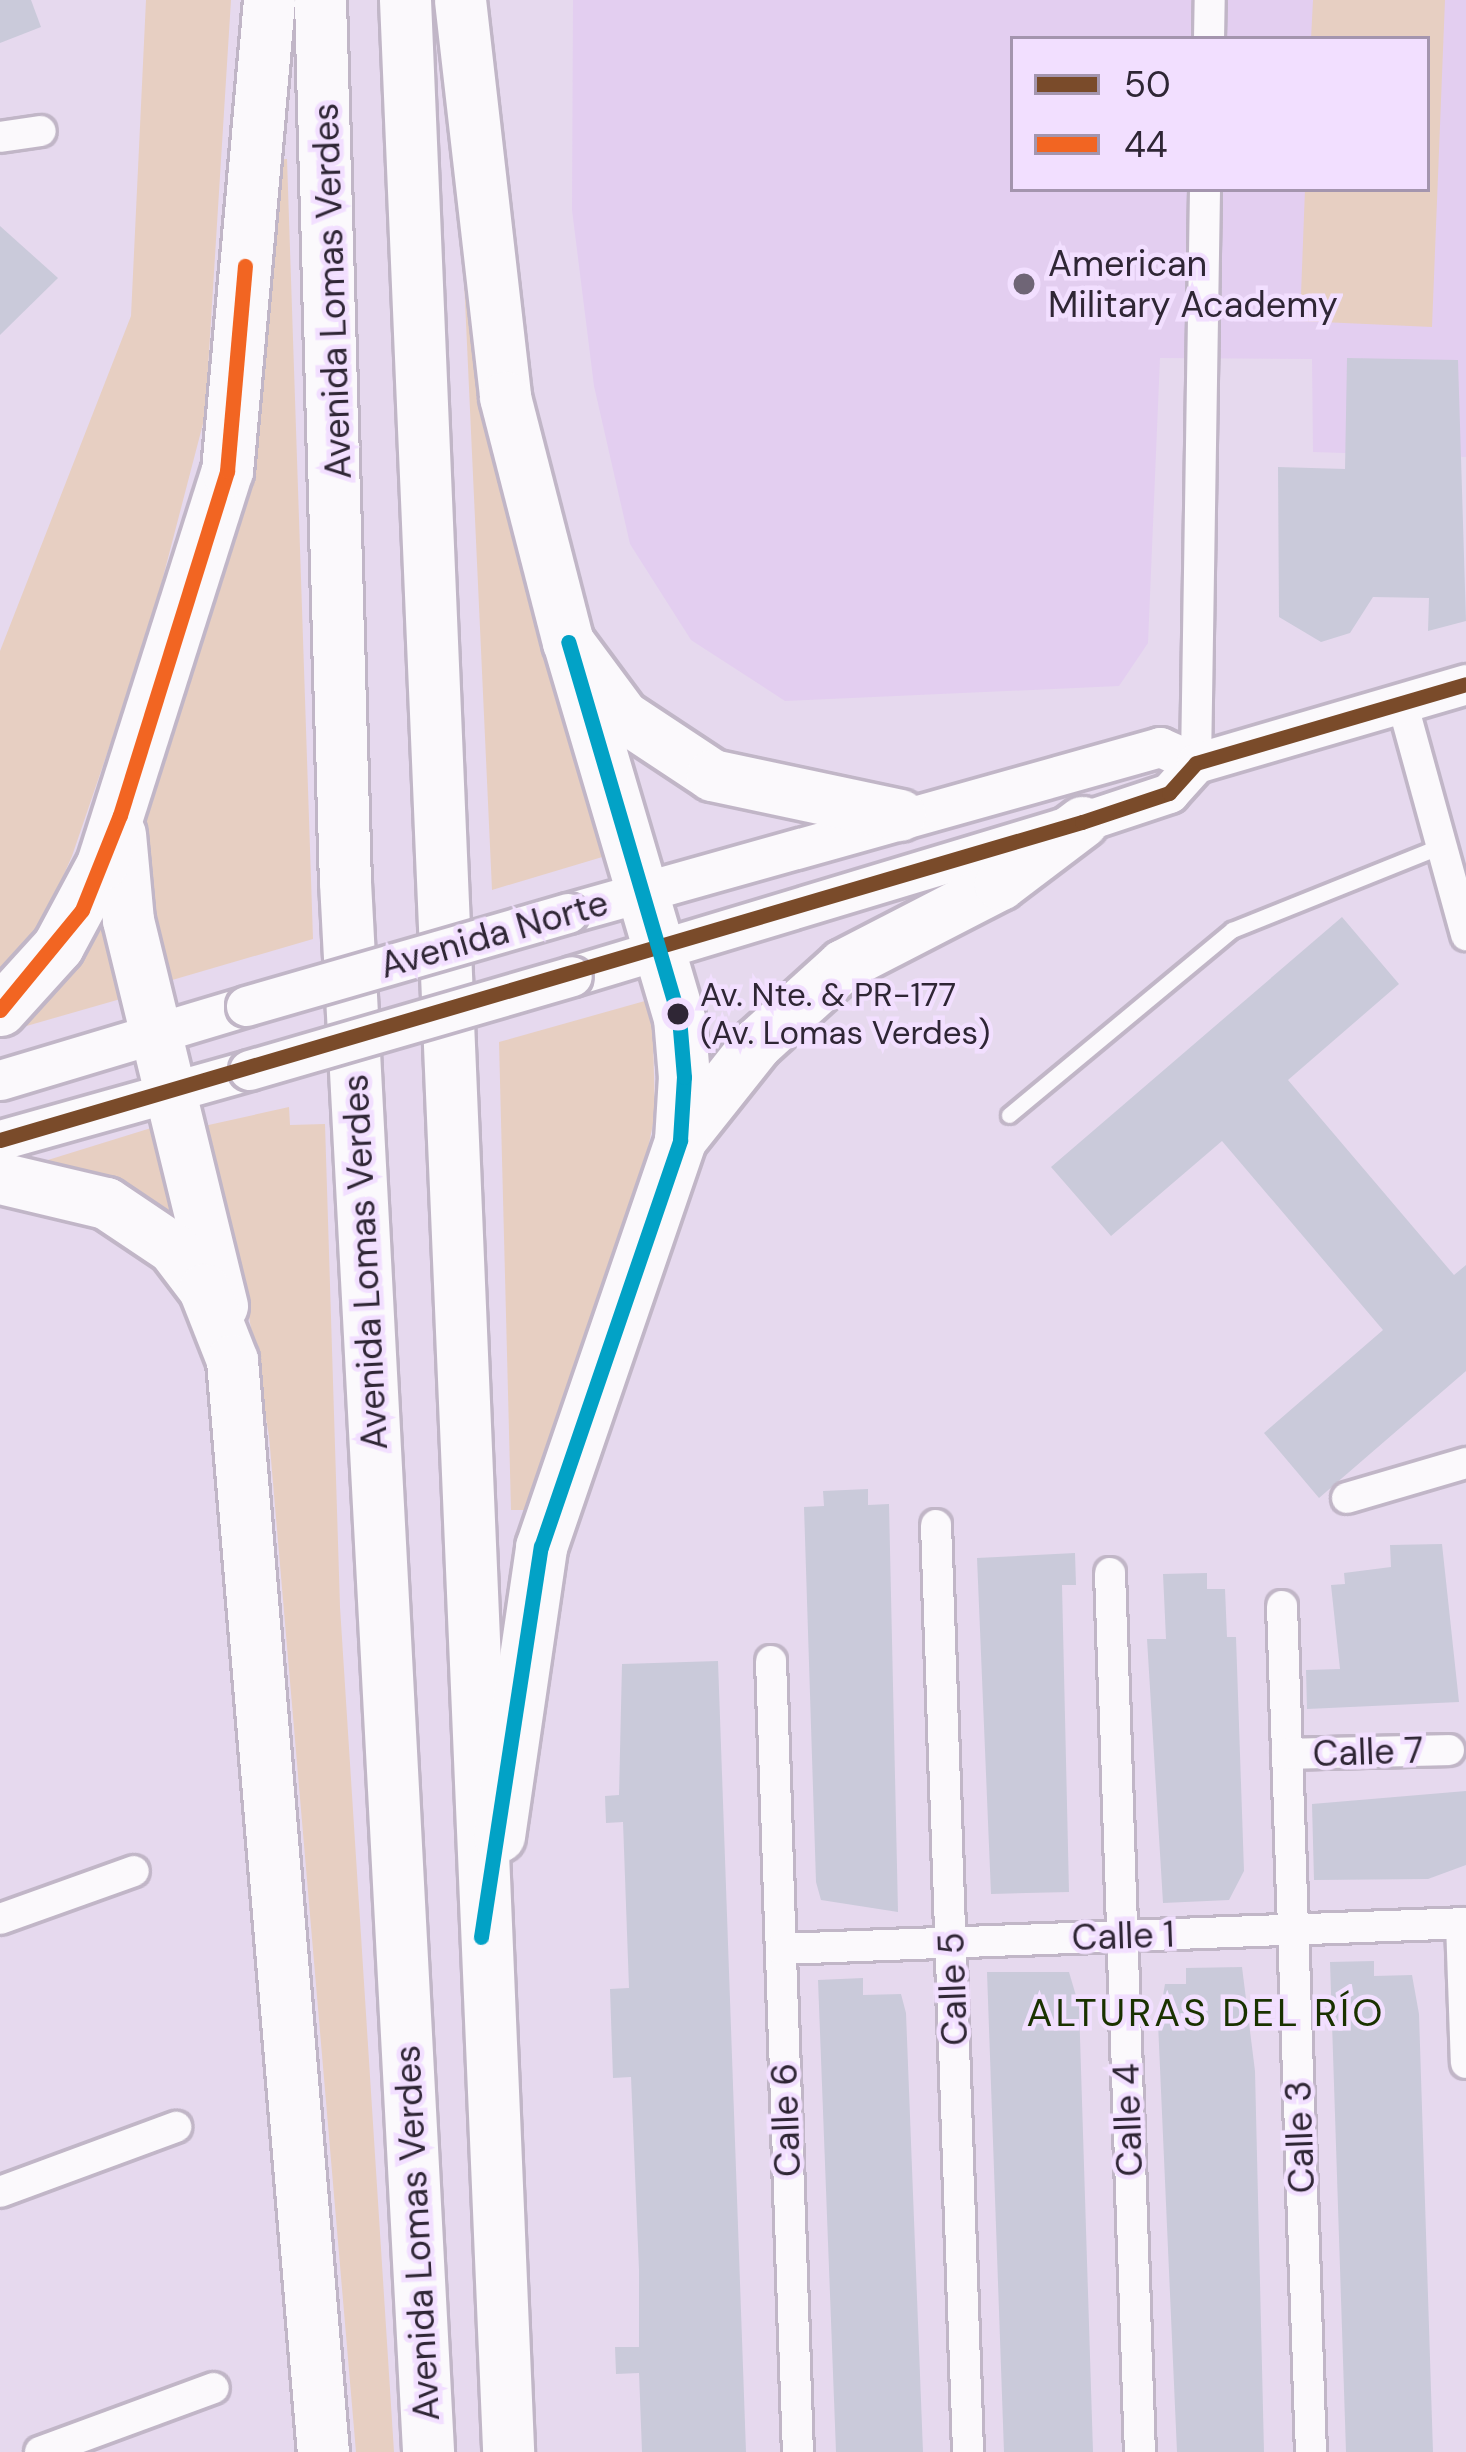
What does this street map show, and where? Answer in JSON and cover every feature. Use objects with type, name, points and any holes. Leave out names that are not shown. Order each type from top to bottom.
[{"type":"highway","points":[[0,1010],[82,910],[120,815],[227,471],[268,0]]},
{"type":"highway","name":"Avenida Lomas Verdes","points":[[320,0],[336,301],[345,882],[428,2452]]},
{"type":"highway","points":[[405,0],[481,1937],[508,2452]]},
{"type":"highway","points":[[460,0],[505,397],[568,642],[679,1018],[680,1140],[546,1526],[481,1937]]},
{"type":"highway","points":[[568,642],[623,716],[712,775],[900,815]]},
{"type":"highway","points":[[120,815],[128,920],[232,1360],[323,2452]]},
{"type":"highway","points":[[680,1140],[813,989],[899,930],[1000,884],[1082,822]]},
{"type":"highway","points":[[0,1178],[106,1203],[173,1248],[204,1289],[232,1360]]},
{"type":"street","points":[[1209,36],[1210,0]]},
{"type":"street","points":[[0,136],[41,130]]},
{"type":"street","points":[[1196,763],[1205,192]]},
{"type":"street","name":"Avenida Norte","points":[[0,1140],[658,951],[1082,822],[1168,793],[1196,763],[1466,684]]},
{"type":"street","points":[[1402,702],[1466,935]]},
{"type":"street","name":"Avenida Norte","points":[[0,1080],[900,815],[1160,747],[1196,763]]},
{"type":"street","points":[[1347,1498],[1466,1463]]},
{"type":"street","name":"Calle 5","points":[[936,1526],[968,2452]]},
{"type":"street","name":"Calle 4","points":[[1110,1573],[1140,2452]]},
{"type":"street","name":"Calle 3","points":[[1282,1606],[1311,2452]]},
{"type":"street","name":"Calle 6","points":[[771,1661],[798,2452]]},
{"type":"street","name":"Calle 7","points":[[1287,1754],[1449,1750]]},
{"type":"street","points":[[0,1919],[134,1871]]},
{"type":"street","points":[[1464,1923],[1466,2062]]},
{"type":"street","name":"Calle 1","points":[[781,1949],[1464,1923]]},
{"type":"street","points":[[0,2192],[176,2127]]},
{"type":"street","points":[[40,2452],[214,2389]]},
{"type":"lane","points":[[1009,1115],[1232,929],[1442,846]]},
{"type":"shaded area","points":[[146,0],[231,0],[205,416],[149,631],[72,856],[40,929],[0,976],[0,651],[131,316]]},
{"type":"shaded area","name":"American Military Academy","points":[[573,0],[1466,0],[1466,457],[1313,452],[1312,359],[1160,358],[1148,643],[1119,686],[785,701],[691,640],[630,544],[594,386],[572,210]]},
{"type":"shaded area","points":[[1313,0],[1445,0],[1432,327],[1300,321],[1305,192],[1430,192],[1430,36],[1311,36]]},
{"type":"shaded area","points":[[287,159],[313,939],[162,983],[137,868],[275,160]]},
{"type":"shaded area","points":[[471,256],[507,518],[609,855],[492,890],[463,257]]},
{"type":"shaded area","points":[[108,898],[131,996],[9,1031]]},
{"type":"shaded area","points":[[652,999],[655,1114],[643,1173],[524,1510],[511,1510],[499,1042]]},
{"type":"shaded area","points":[[289,1107],[290,1125],[325,1124],[340,1607],[394,2452],[356,2452],[269,1436],[237,1245],[204,1126]]},
{"type":"shaded area","points":[[164,1124],[205,1258],[35,1164]]},
{"type":"building","points":[[0,0],[31,0],[41,27],[0,43]]},
{"type":"building","points":[[0,226],[58,278],[0,335]]},
{"type":"building","points":[[1347,358],[1458,360],[1466,621],[1428,631],[1429,598],[1373,597],[1350,633],[1321,642],[1279,617],[1278,467],[1345,469]]},
{"type":"building","points":[[1342,917],[1399,984],[1288,1080],[1454,1275],[1466,1265],[1466,1371],[1319,1498],[1264,1433],[1383,1330],[1222,1141],[1111,1236],[1051,1167]]},
{"type":"building","points":[[868,1489],[868,1505],[889,1504],[898,1912],[821,1900],[816,1882],[804,1507],[824,1506],[823,1491]]},
{"type":"building","points":[[1442,1544],[1459,1702],[1307,1709],[1306,1670],[1340,1669],[1331,1585],[1345,1584],[1344,1573],[1391,1567],[1390,1545]]},
{"type":"building","points":[[1075,1553],[1076,1585],[1062,1585],[1069,1892],[991,1894],[977,1558]]},
{"type":"building","points":[[1207,1573],[1207,1589],[1225,1589],[1227,1637],[1236,1637],[1244,1871],[1229,1900],[1163,1903],[1147,1639],[1166,1639],[1163,1574]]},
{"type":"building","points":[[718,1661],[746,2452],[642,2452],[639,2373],[616,2374],[615,2347],[639,2347],[639,2270],[631,2077],[613,2078],[610,1989],[629,1988],[623,1822],[606,1823],[605,1796],[619,1795],[622,1664]]},
{"type":"building","points":[[1466,1791],[1466,1865],[1428,1879],[1314,1880],[1312,1804]]},
{"type":"building","points":[[1374,1961],[1374,1976],[1412,1975],[1419,2014],[1433,2452],[1346,2452],[1330,1962]]},
{"type":"building","points":[[1242,1967],[1255,2071],[1264,2452],[1177,2452],[1158,2023],[1165,1984],[1186,1984],[1186,1968]]},
{"type":"building","points":[[987,1972],[1069,1972],[1079,2006],[1093,2452],[1004,2452]]},
{"type":"building","points":[[863,1978],[863,1995],[901,1994],[906,2013],[923,2452],[836,2452],[818,1980]]},
{"type":"transit line","name":"44","points":[[0,1010],[82,910],[120,815],[227,471],[245,266]]},
{"type":"transit line","points":[[481,1937],[541,1547],[680,1140],[684,1077],[679,1018],[568,642]]},
{"type":"transit line","name":"50","points":[[0,1140],[1082,822],[1169,793],[1196,763],[1466,684]]},
{"type":"place","name":"American Military Academy","points":[[1024,284]]},
{"type":"place","name":"Av. Nte. & PR-177 (Av. Lomas Verdes)","points":[[678,1014]]},
{"type":"district","name":"ALTURAS DEL RÍO","points":[[1206,2013]]}]
